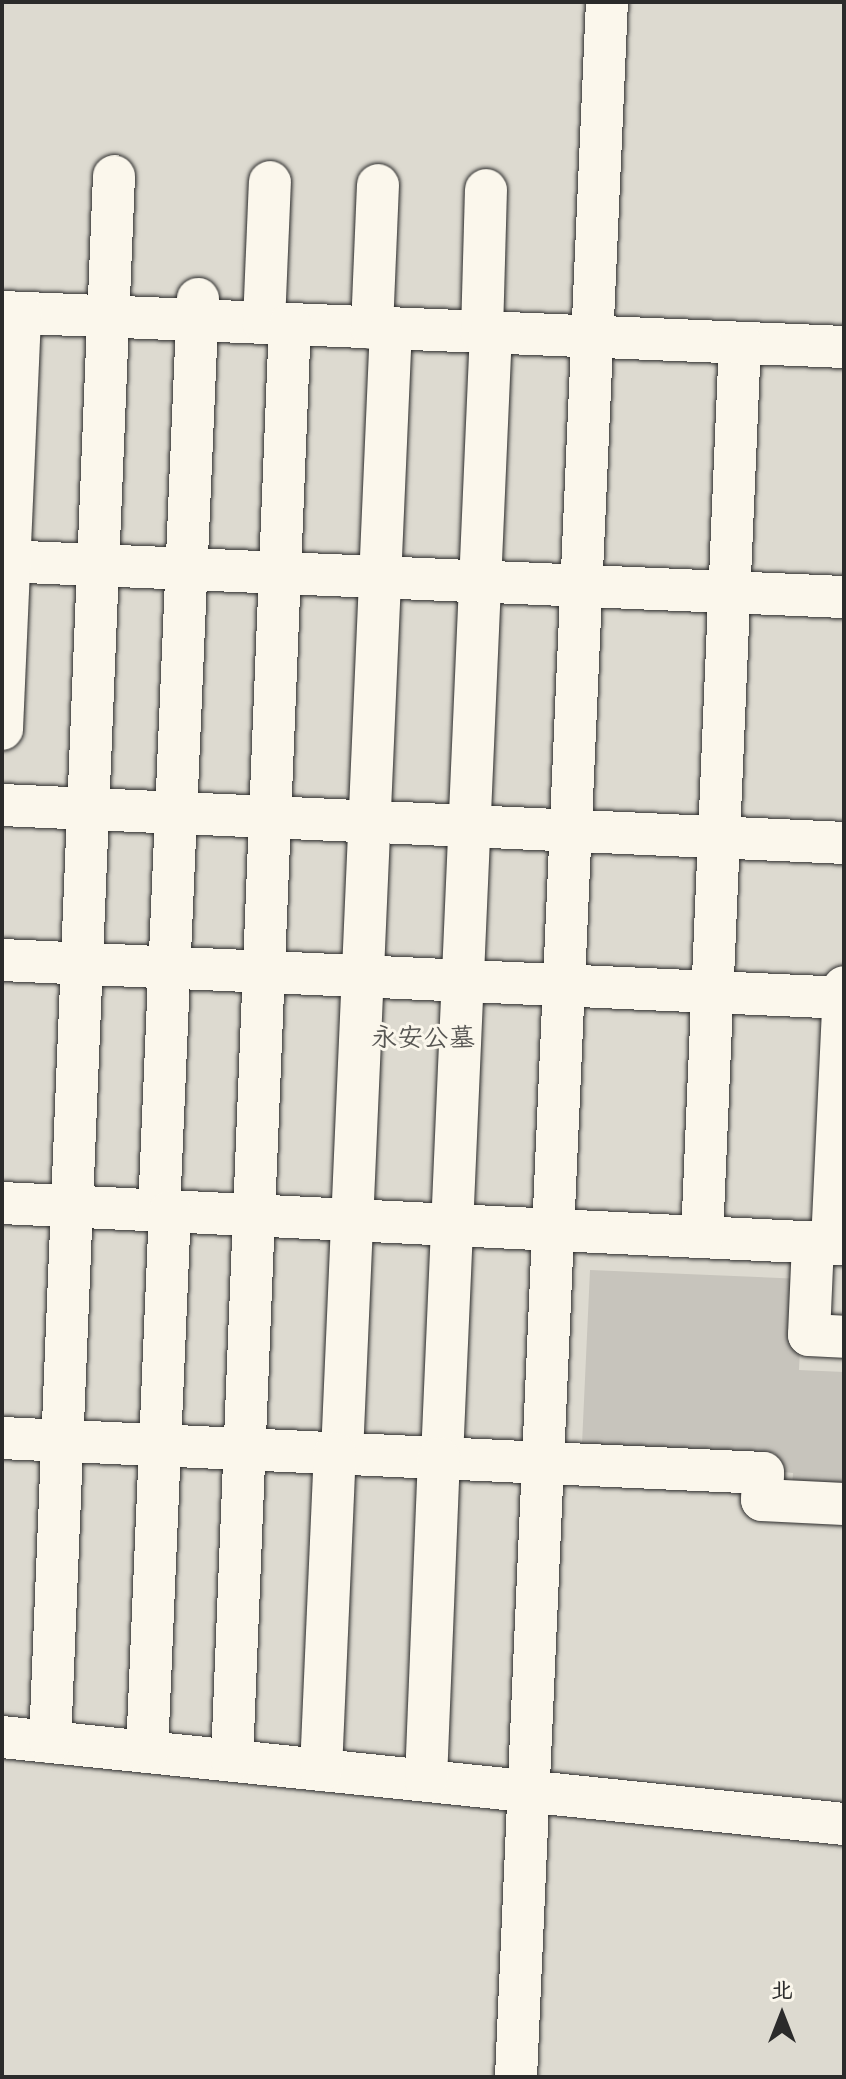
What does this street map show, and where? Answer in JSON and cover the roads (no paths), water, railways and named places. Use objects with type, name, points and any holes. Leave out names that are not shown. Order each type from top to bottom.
[{"type":"lane","points":[[516,2077],[538,1792],[590,586],[607,2]]},
{"type":"lane","points":[[600,322],[624,2]]},
{"type":"lane","points":[[50,1742],[114,176]]},
{"type":"lane","points":[[232,1760],[280,573],[270,182]]},
{"type":"lane","points":[[321,1770],[352,1220],[380,577],[378,185]]},
{"type":"lane","points":[[430,1780],[480,582],[486,190]]},
{"type":"lane","points":[[2,729],[8,305],[109,306],[485,325],[844,319]]},
{"type":"lane","points":[[147,1752],[160,1446],[170,968],[198,310]]},
{"type":"lane","points":[[600,322],[740,343],[844,347]]},
{"type":"lane","points":[[702,1237],[740,343]]},
{"type":"lane","points":[[6,561],[844,597]]},
{"type":"lane","points":[[2,805],[844,843]]},
{"type":"lane","points":[[2,960],[844,998]]},
{"type":"lane","points":[[844,987],[830,1243],[809,1335],[844,1337]]},
{"type":"lane","points":[[2,1203],[830,1243]]},
{"type":"lane","points":[[2,1438],[763,1473],[762,1500],[844,1504]]},
{"type":"lane","points":[[2,1737],[844,1824]]},
{"type":"park label","name":"永安公墓","points":[[423,1040]]}]
